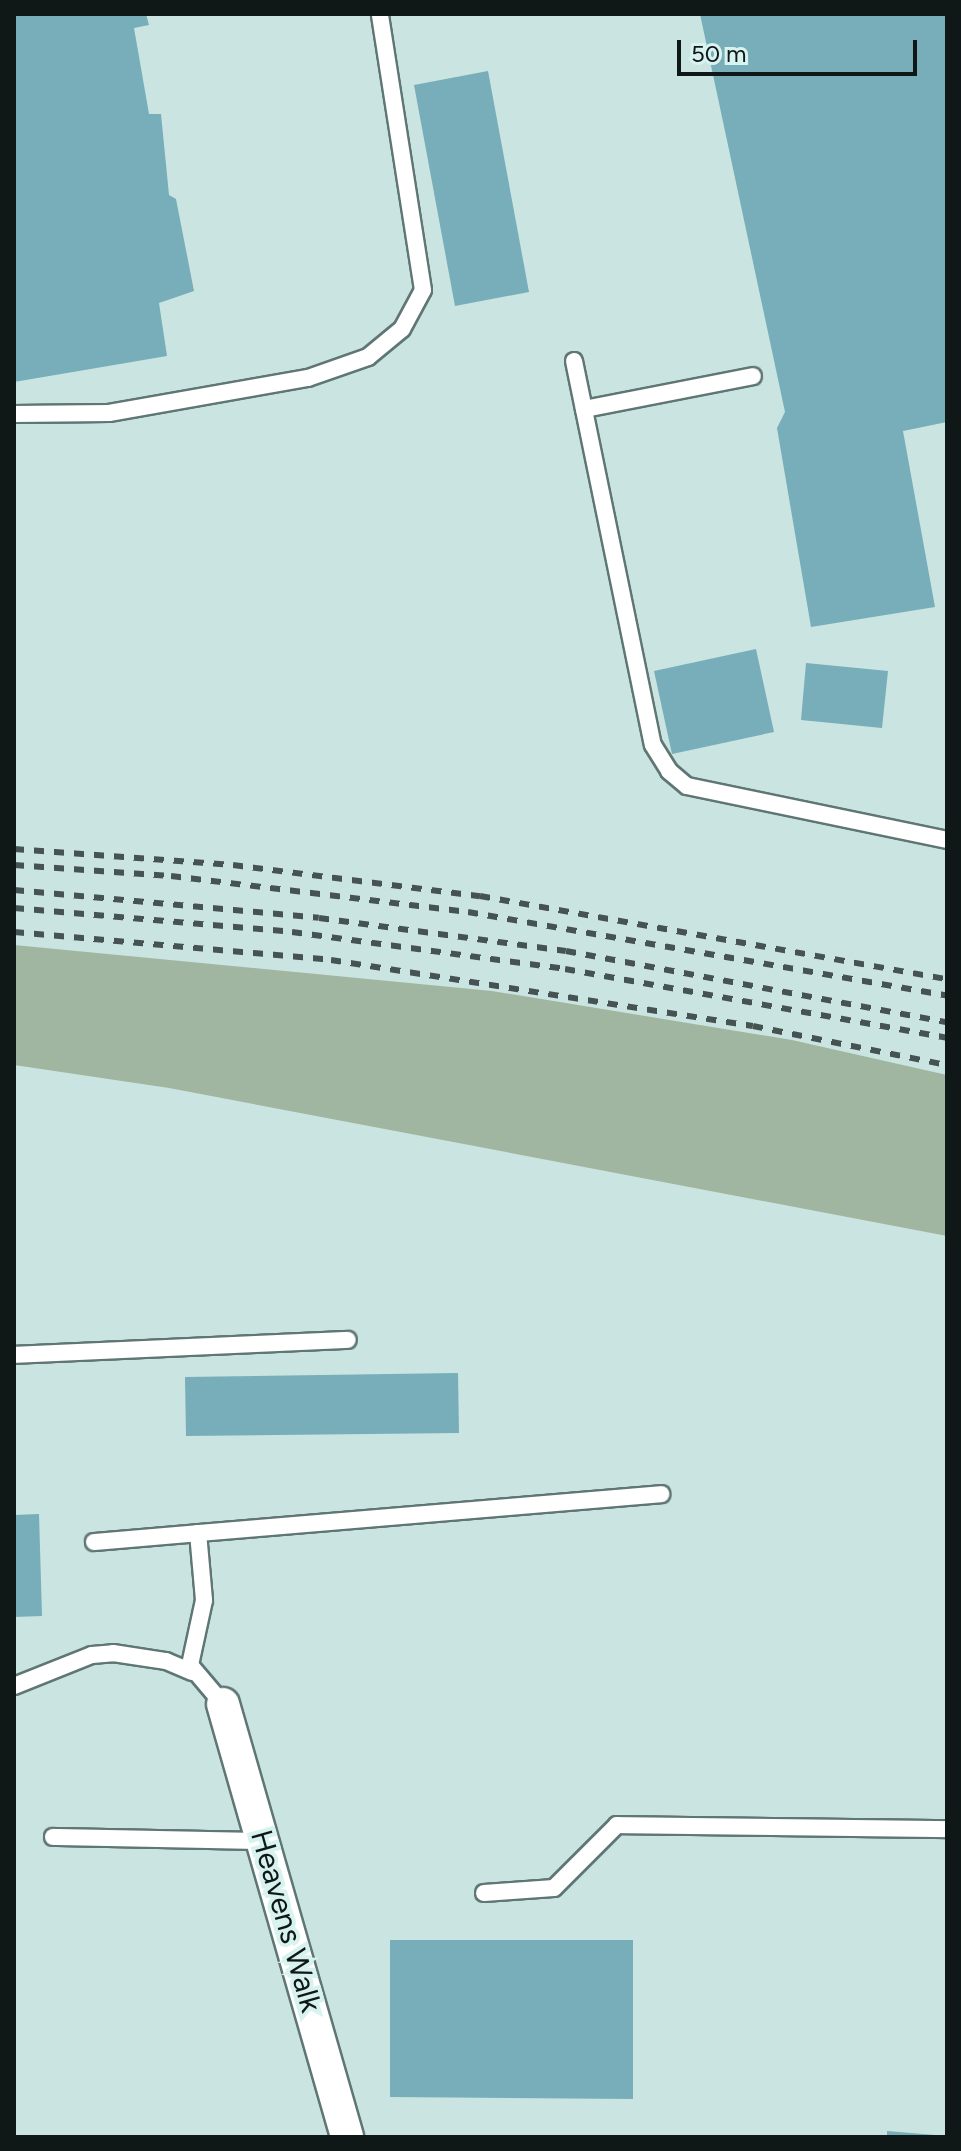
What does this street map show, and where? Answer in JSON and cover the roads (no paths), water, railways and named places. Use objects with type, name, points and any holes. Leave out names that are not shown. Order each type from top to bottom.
[{"type":"street","name":"Heavens Walk","points":[[223,1704],[347,2137]]},
{"type":"lane","points":[[14,414],[109,413],[308,378],[368,357],[402,329],[423,290],[380,14]]},
{"type":"lane","points":[[574,361],[653,745],[669,771],[687,786],[947,840]]},
{"type":"lane","points":[[584,409],[753,376]]},
{"type":"lane","points":[[14,1355],[348,1340]]},
{"type":"lane","points":[[94,1542],[661,1494]]},
{"type":"lane","points":[[192,1672],[190,1653],[204,1600],[198,1533]]},
{"type":"lane","points":[[14,1686],[92,1655],[113,1653],[166,1661],[192,1672],[223,1704]]},
{"type":"lane","points":[[484,1893],[554,1888],[617,1825],[947,1829]]},
{"type":"lane","points":[[53,1837],[263,1841]]},
{"type":"railway","points":[[14,849],[233,865],[480,896],[947,979]]},
{"type":"railway","points":[[14,865],[171,876],[468,912],[947,996]]},
{"type":"railway","points":[[14,890],[319,918],[566,951],[947,1022]]},
{"type":"railway","points":[[14,908],[292,932],[565,969],[947,1038]]},
{"type":"railway","points":[[14,932],[331,960],[753,1026],[947,1065]]}]
